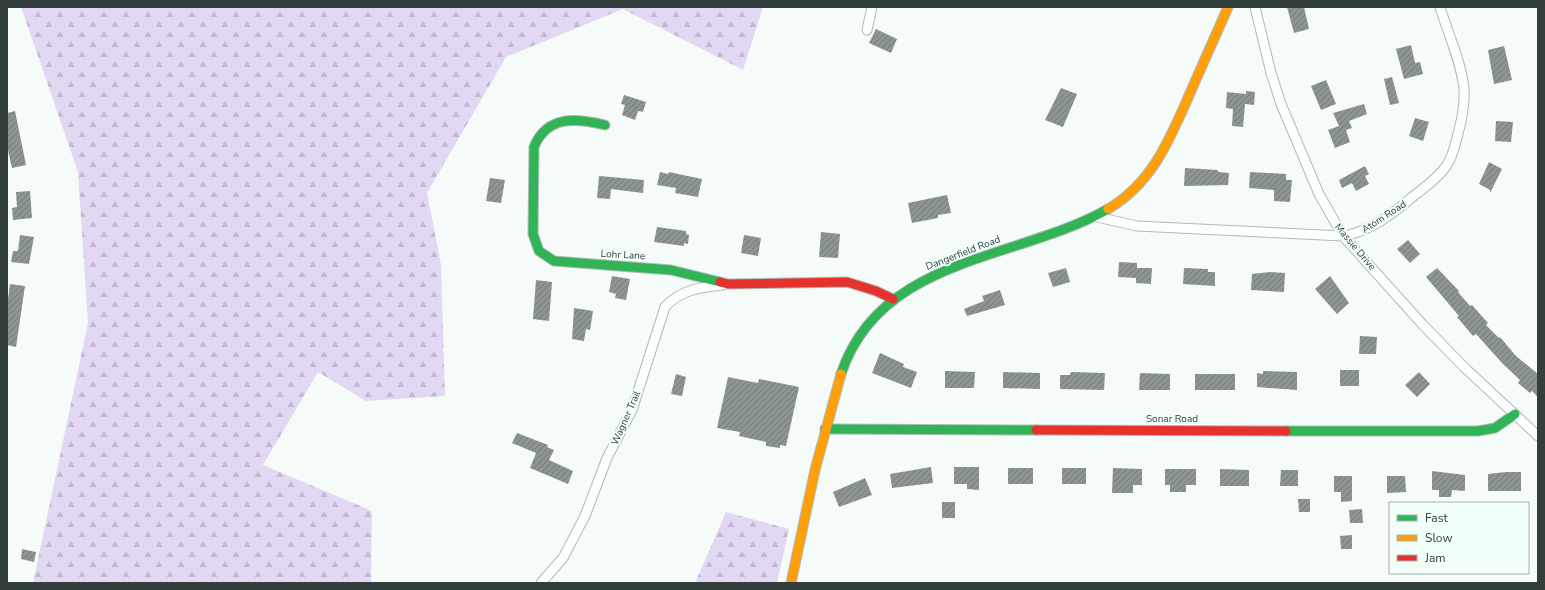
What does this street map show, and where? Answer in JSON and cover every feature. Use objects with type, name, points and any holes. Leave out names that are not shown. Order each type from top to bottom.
[{"type":"street","points":[[867,30],[872,7]]},
{"type":"street","name":"Dangerfield Road","points":[[791,583],[814,470],[825,429],[850,352],[870,322],[893,300],[927,278],[963,263],[1096,217],[1132,192],[1147,176],[1169,142],[1228,7]]},
{"type":"street","name":"Massie Drive","points":[[1255,7],[1271,73],[1281,104],[1319,194],[1343,236],[1422,325],[1464,368],[1538,436]]},
{"type":"street","name":"Atom Road","points":[[1096,217],[1137,226],[1343,236],[1357,234],[1402,206],[1446,166],[1454,151],[1462,118],[1464,88],[1440,7]]},
{"type":"street","name":"Lohr Lane","points":[[605,125],[579,119],[569,120],[548,127],[540,132],[536,138],[534,147],[533,225],[536,246],[544,256],[554,261],[671,270],[697,275],[728,284],[847,282],[876,290],[893,300]]},
{"type":"street","name":"Wagner Trail","points":[[541,583],[563,558],[585,516],[607,458],[632,410],[666,307],[679,295],[690,290],[728,284]]},
{"type":"street","name":"Sonar Road","points":[[825,429],[1471,432],[1491,430],[1500,426],[1515,414]]},
{"type":"green space","points":[[21,7],[763,7],[743,70],[623,9],[506,57],[427,193],[441,265],[445,396],[366,401],[318,372],[263,465],[372,511],[371,583],[33,583],[88,323],[78,172]]},
{"type":"green space","points":[[726,512],[789,529],[777,583],[695,583]]},
{"type":"building","points":[[1287,7],[1304,7],[1309,29],[1294,33]]},
{"type":"building","points":[[876,29],[897,39],[891,53],[869,43]]},
{"type":"building","points":[[1411,45],[1415,63],[1420,62],[1423,74],[1404,79],[1396,49]]},
{"type":"building","points":[[1504,46],[1512,80],[1494,84],[1488,50]]},
{"type":"building","points":[[1392,77],[1399,103],[1390,105],[1384,79]]},
{"type":"building","points":[[1326,80],[1336,104],[1321,110],[1311,86]]},
{"type":"building","points":[[1061,88],[1077,94],[1063,127],[1045,120]]},
{"type":"building","points":[[1246,91],[1255,92],[1254,105],[1245,104],[1243,127],[1232,126],[1233,109],[1226,108],[1227,92],[1246,94]]},
{"type":"building","points":[[624,95],[646,102],[643,112],[638,111],[635,120],[622,115],[625,105],[621,104]]},
{"type":"building","points":[[1364,104],[1367,114],[1349,121],[1352,128],[1346,130],[1350,142],[1335,148],[1328,130],[1339,126],[1333,113]]},
{"type":"building","points":[[15,111],[26,165],[12,168],[7,146],[7,113]]},
{"type":"building","points":[[1415,118],[1429,122],[1423,141],[1409,136]]},
{"type":"building","points":[[1496,121],[1513,122],[1511,142],[1495,141]]},
{"type":"building","points":[[1489,162],[1502,169],[1490,193],[1490,190],[1479,184]]},
{"type":"building","points":[[1365,166],[1369,174],[1365,176],[1369,184],[1356,191],[1352,183],[1342,188],[1339,180]]},
{"type":"building","points":[[1185,168],[1218,170],[1218,172],[1229,173],[1228,185],[1184,186]]},
{"type":"building","points":[[660,172],[668,174],[669,172],[702,179],[698,197],[675,193],[676,188],[657,185]]},
{"type":"building","points":[[1250,172],[1286,174],[1286,180],[1292,180],[1290,202],[1274,201],[1274,190],[1249,188]]},
{"type":"building","points":[[599,176],[644,180],[643,193],[611,189],[610,199],[597,198]]},
{"type":"building","points":[[490,178],[505,180],[501,203],[486,201]]},
{"type":"building","points":[[30,191],[32,218],[13,220],[12,208],[17,207],[16,192]]},
{"type":"building","points":[[947,195],[951,213],[938,215],[938,218],[912,223],[908,203]]},
{"type":"building","points":[[657,227],[686,231],[686,234],[689,235],[688,244],[684,243],[684,246],[654,242]]},
{"type":"building","points":[[821,232],[840,234],[838,258],[819,257]]},
{"type":"building","points":[[20,235],[34,237],[29,264],[11,262],[13,251],[18,251]]},
{"type":"building","points":[[744,235],[761,238],[758,256],[741,253]]},
{"type":"building","points":[[1408,240],[1420,254],[1410,263],[1397,249]]},
{"type":"building","points":[[1119,262],[1137,263],[1137,268],[1152,268],[1151,284],[1136,283],[1136,278],[1118,277]]},
{"type":"building","points":[[1066,268],[1070,282],[1053,287],[1048,273]]},
{"type":"building","points":[[1184,268],[1208,269],[1208,272],[1215,272],[1215,286],[1183,284]]},
{"type":"building","points":[[1437,268],[1459,291],[1458,292],[1470,306],[1472,305],[1488,323],[1486,325],[1499,338],[1500,337],[1516,356],[1538,374],[1538,397],[1532,391],[1530,393],[1518,383],[1520,380],[1502,363],[1476,334],[1473,336],[1457,317],[1459,316],[1426,277]]},
{"type":"building","points":[[1270,272],[1285,273],[1284,292],[1251,290],[1252,274]]},
{"type":"building","points":[[612,276],[630,279],[626,300],[615,298],[616,294],[609,292]]},
{"type":"building","points":[[1330,276],[1349,303],[1337,314],[1315,289]]},
{"type":"building","points":[[536,280],[552,282],[549,321],[533,319]]},
{"type":"building","points":[[10,284],[25,286],[16,347],[7,345],[7,307]]},
{"type":"building","points":[[1000,290],[1005,305],[967,316],[964,309],[984,301],[982,296]]},
{"type":"building","points":[[574,308],[593,311],[590,330],[586,329],[584,341],[572,339]]},
{"type":"building","points":[[1360,336],[1377,337],[1376,354],[1359,354]]},
{"type":"building","points":[[880,353],[904,364],[903,367],[917,372],[911,388],[872,373]]},
{"type":"building","points":[[1340,370],[1359,370],[1359,386],[1340,386]]},
{"type":"building","points":[[945,371],[975,372],[974,388],[945,388]]},
{"type":"building","points":[[1263,371],[1297,372],[1297,390],[1257,387],[1257,373],[1263,374]]},
{"type":"building","points":[[1003,372],[1040,373],[1040,389],[1003,388]]},
{"type":"building","points":[[1071,372],[1105,373],[1104,390],[1060,389],[1060,375],[1070,375]]},
{"type":"building","points":[[1419,372],[1430,384],[1417,397],[1405,385]]},
{"type":"building","points":[[1140,373],[1170,374],[1170,390],[1139,390]]},
{"type":"building","points":[[676,374],[686,377],[682,396],[671,394]]},
{"type":"building","points":[[1195,374],[1235,374],[1235,390],[1195,390]]},
{"type":"building","points":[[728,377],[758,383],[759,379],[799,387],[786,446],[780,445],[780,448],[766,446],[766,442],[739,436],[740,432],[717,428]]},
{"type":"building","points":[[517,433],[548,445],[547,447],[554,450],[549,460],[573,471],[568,484],[530,468],[536,453],[512,443]]},
{"type":"building","points":[[931,467],[933,483],[892,488],[890,474]]},
{"type":"building","points":[[954,467],[979,467],[979,490],[967,489],[967,484],[954,484]]},
{"type":"building","points":[[1008,468],[1033,468],[1033,484],[1008,484]]},
{"type":"building","points":[[1062,468],[1086,468],[1086,484],[1062,484]]},
{"type":"building","points":[[1113,468],[1142,469],[1142,485],[1133,485],[1133,493],[1112,493]]},
{"type":"building","points":[[1165,469],[1196,469],[1196,485],[1186,485],[1186,492],[1170,492],[1170,485],[1165,485]]},
{"type":"building","points":[[1220,469],[1249,470],[1249,486],[1220,486]]},
{"type":"building","points":[[1281,470],[1298,470],[1298,486],[1280,486]]},
{"type":"building","points":[[1432,471],[1465,475],[1465,491],[1452,490],[1451,497],[1439,497],[1439,490],[1432,490]]},
{"type":"building","points":[[1521,472],[1521,491],[1488,491],[1488,474]]},
{"type":"building","points":[[1334,476],[1352,476],[1352,501],[1341,502],[1341,492],[1334,492]]},
{"type":"building","points":[[1387,476],[1405,476],[1406,492],[1387,493]]},
{"type":"building","points":[[865,478],[872,495],[839,507],[833,492]]},
{"type":"building","points":[[1298,499],[1310,499],[1310,512],[1299,512]]},
{"type":"building","points":[[942,502],[955,502],[955,518],[942,518]]},
{"type":"building","points":[[1362,509],[1363,523],[1350,523],[1349,510]]},
{"type":"building","points":[[1352,535],[1352,549],[1341,549],[1340,536]]},
{"type":"building","points":[[22,549],[36,552],[34,562],[21,559]]},
{"type":"traffic: fast","points":[[605,125],[584,121],[564,121],[546,129],[534,147],[533,234],[539,251],[554,261],[671,270],[720,282]]},
{"type":"traffic: fast","points":[[841,374],[860,335],[887,306],[919,283],[956,266],[1073,226],[1108,209]]},
{"type":"traffic: fast","points":[[1286,431],[1478,431],[1495,428],[1515,414]]},
{"type":"traffic: fast","points":[[825,429],[1036,430]]},
{"type":"traffic: slow","points":[[1108,209],[1138,186],[1159,157],[1176,125],[1228,7]]},
{"type":"traffic: slow","points":[[791,583],[815,470],[841,374]]},
{"type":"traffic: jam","points":[[720,282],[728,284],[847,282],[876,291],[893,299]]},
{"type":"traffic: jam","points":[[1036,430],[1286,431]]}]
